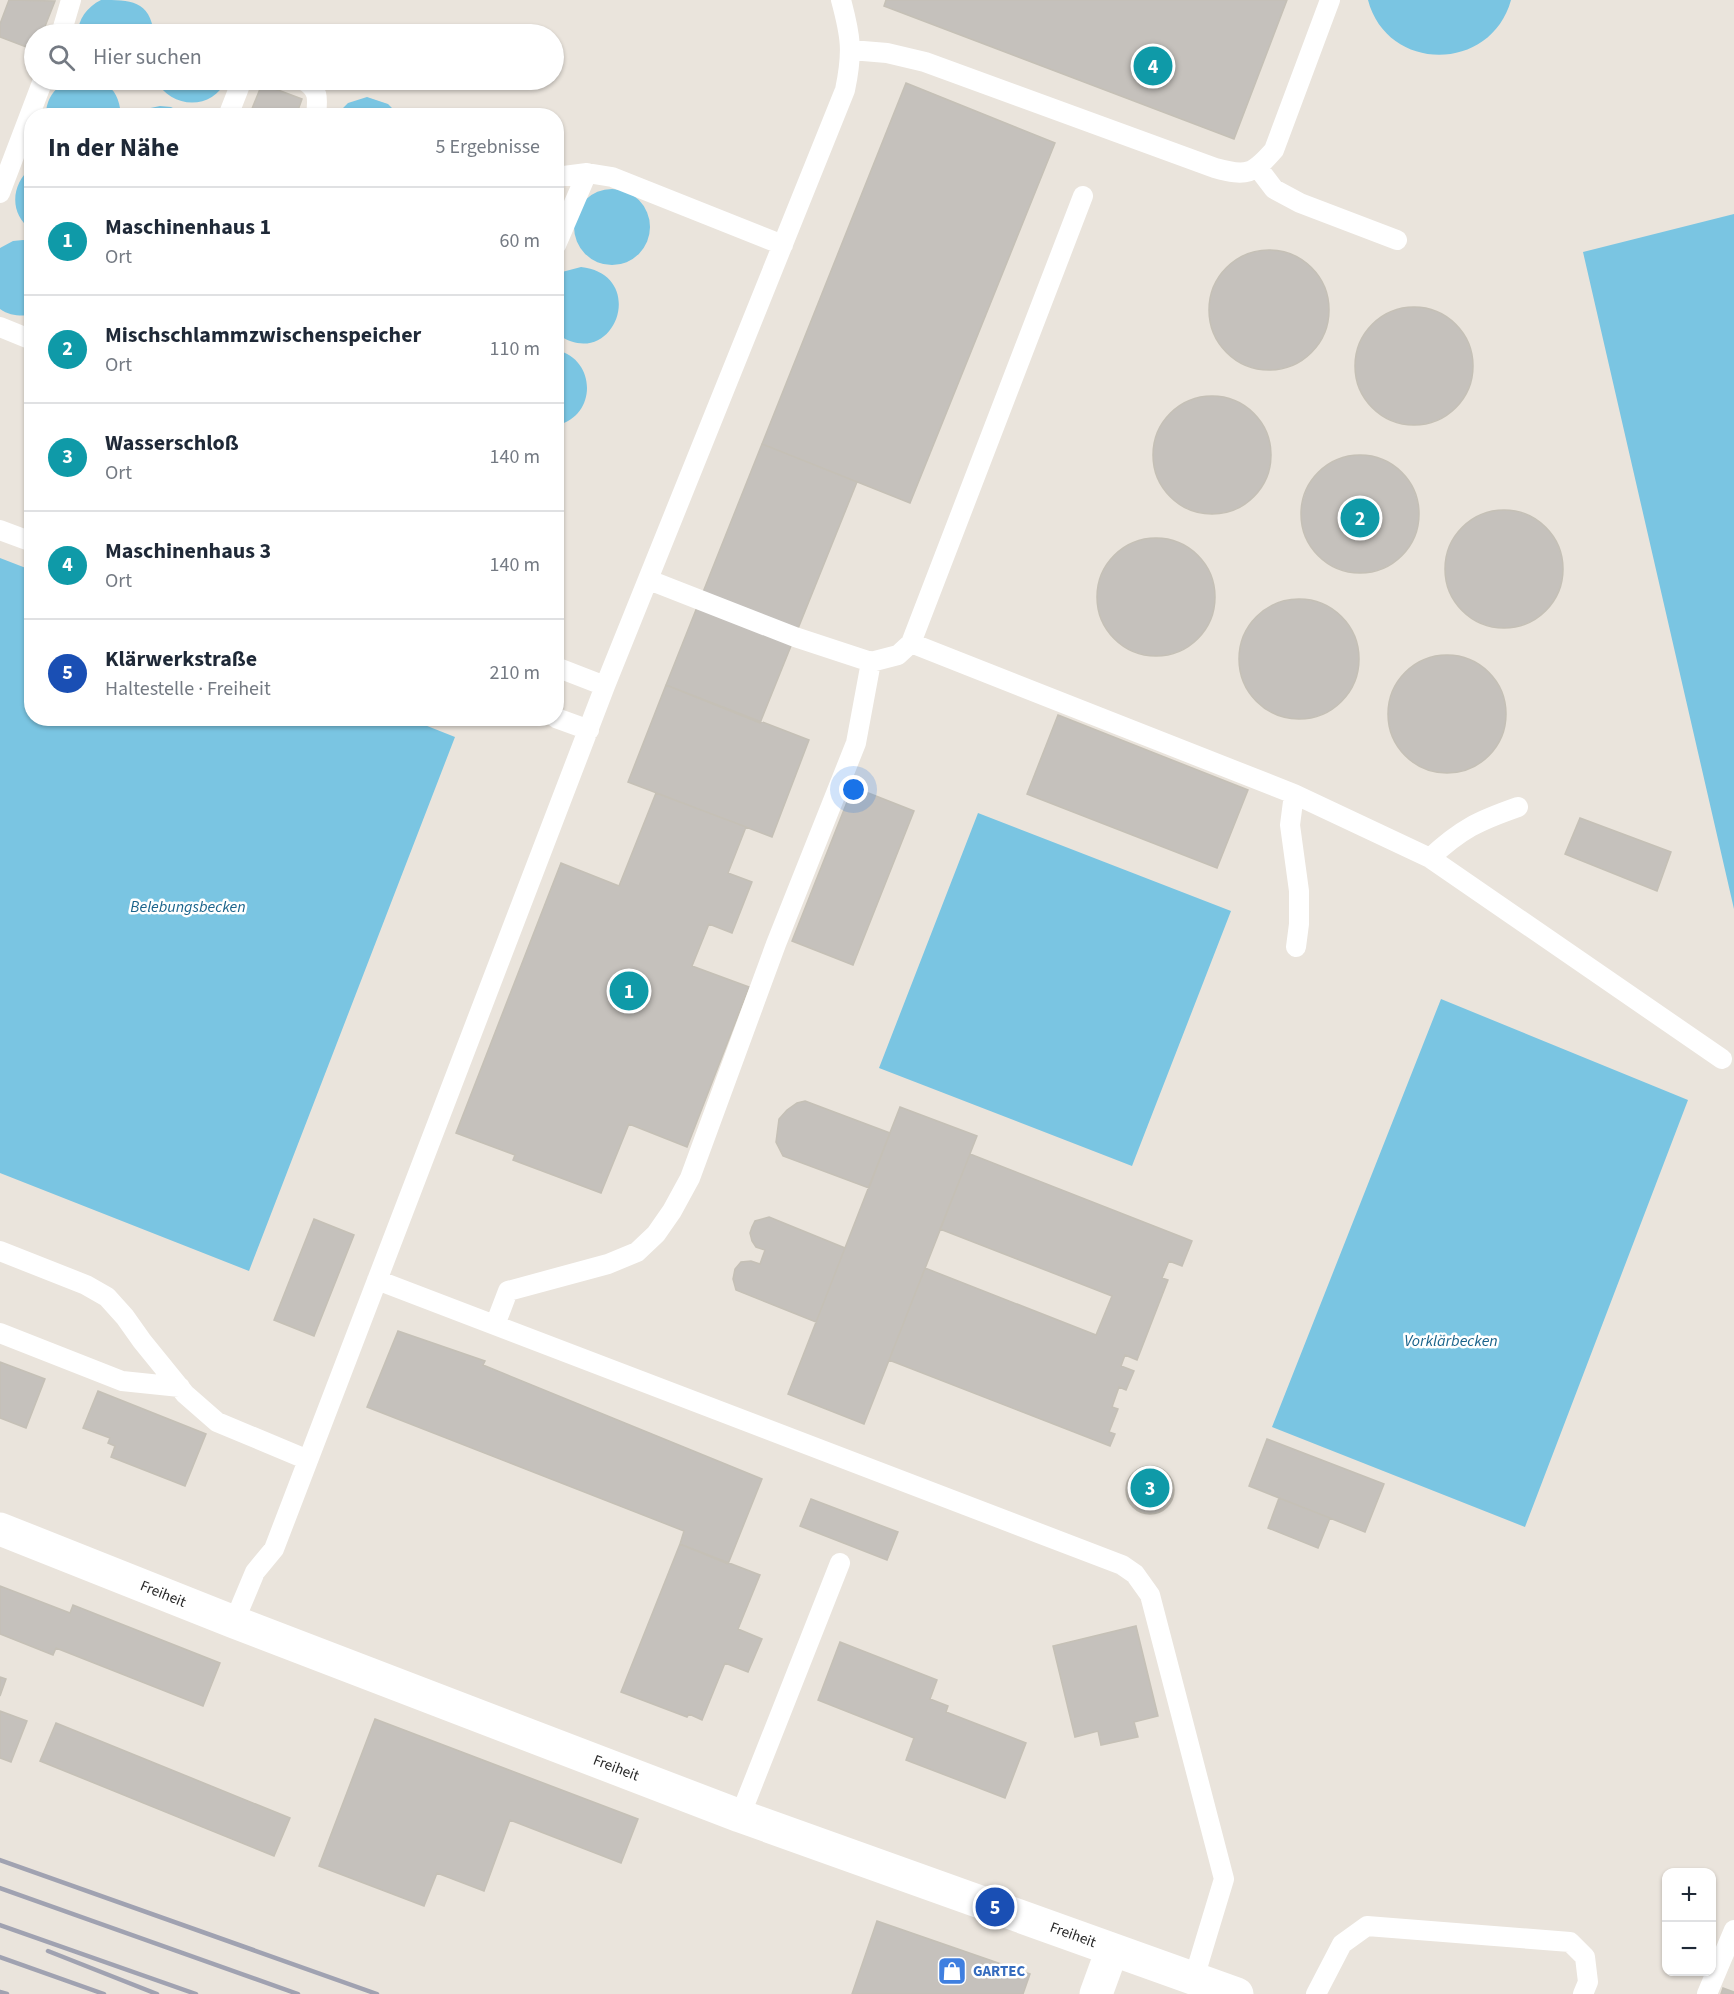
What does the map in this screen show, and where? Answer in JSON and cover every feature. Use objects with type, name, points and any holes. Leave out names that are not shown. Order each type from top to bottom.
[{"type":"street","name":"Freiheit","points":[[0,1529],[234,1622],[740,1816],[1237,1994]]},
{"type":"street","points":[[1096,1994],[1112,1950]]},
{"type":"lane","points":[[64,24],[71,0]]},
{"type":"lane","points":[[234,1622],[255,1572],[274,1549],[605,686],[845,90],[850,65],[851,35],[841,0]]},
{"type":"lane","points":[[850,50],[887,53],[925,62],[1237,174],[1258,168],[1274,150],[1330,0]]},
{"type":"lane","points":[[32,108],[39,90]]},
{"type":"lane","points":[[231,108],[238,90]]},
{"type":"lane","points":[[314,90],[318,100],[317,108]]},
{"type":"lane","points":[[0,193],[24,130]]},
{"type":"lane","points":[[1258,168],[1274,189],[1300,203],[1397,240]]},
{"type":"lane","points":[[564,176],[587,173],[612,177],[783,245]]},
{"type":"lane","points":[[564,226],[587,173]]},
{"type":"lane","points":[[649,580],[837,653],[871,662],[898,656],[911,643],[1083,196]]},
{"type":"lane","points":[[0,327],[24,337]]},
{"type":"lane","points":[[0,530],[24,539]]},
{"type":"lane","points":[[911,643],[1294,794],[1430,858],[1722,1059]]},
{"type":"lane","points":[[495,1325],[508,1291],[608,1264],[637,1252],[656,1234],[672,1211],[690,1178],[776,944],[856,743],[871,662]]},
{"type":"lane","points":[[564,670],[605,686]]},
{"type":"lane","points":[[564,721],[589,730]]},
{"type":"lane","points":[[1294,794],[1290,825],[1299,891],[1296,947]]},
{"type":"lane","points":[[1430,858],[1451,838],[1479,821],[1518,807]]},
{"type":"lane","points":[[0,1251],[86,1285],[107,1297],[180,1387],[217,1422],[308,1460]]},
{"type":"lane","points":[[377,1280],[1122,1564],[1134,1574],[1150,1594],[1224,1879],[1194,1978]]},
{"type":"lane","points":[[0,1333],[122,1381],[180,1387]]},
{"type":"lane","points":[[740,1816],[840,1563]]},
{"type":"lane","points":[[1316,1994],[1342,1944],[1366,1926],[1570,1942],[1585,1957],[1588,1982],[1583,1994]]},
{"type":"lane","points":[[1707,1994],[1732,1942]]},
{"type":"water","points":[[101,0],[137,4],[148,14],[152,24],[80,24],[84,14]]},
{"type":"water","points":[[1368,0],[1511,0],[1500,24],[1483,41],[1462,51],[1439,55],[1416,51],[1396,41],[1379,24]]},
{"type":"water","points":[[56,90],[113,90],[120,108],[47,108],[52,94]]},
{"type":"water","points":[[162,90],[220,90],[212,97],[202,101],[181,101]]},
{"type":"water","points":[[367,97],[388,104],[392,108],[343,108],[348,103]]},
{"type":"water","points":[[160,106],[173,108],[150,108]]},
{"type":"water","points":[[24,175],[24,223],[16,207],[15,199],[19,182]]},
{"type":"water","points":[[612,189],[626,192],[639,200],[647,213],[650,227],[647,241],[639,254],[626,262],[612,265],[598,262],[585,254],[577,241],[574,227],[577,213],[585,200],[598,192]]},
{"type":"water","points":[[1734,214],[1734,909],[1583,252]]},
{"type":"water","points":[[24,240],[24,315],[15,315],[0,309],[0,248],[13,241]]},
{"type":"water","points":[[581,267],[602,274],[614,286],[619,302],[616,318],[608,332],[594,342],[577,343],[564,337],[564,271]]},
{"type":"water","points":[[564,353],[580,365],[587,388],[580,411],[564,422]]},
{"type":"water","name":"Belebungsbecken","points":[[0,558],[24,567],[24,726],[427,726],[455,737],[249,1271],[0,1173]]},
{"type":"water","points":[[978,813],[1231,911],[1132,1166],[879,1068]]},
{"type":"water","name":"Vorklärbecken","points":[[1441,999],[1688,1100],[1525,1527],[1272,1427]]},
{"type":"building","points":[[9,0],[55,1],[46,24],[24,24],[24,46],[0,37],[0,24]]},
{"type":"building","points":[[886,0],[1287,0],[1234,139],[884,6]]},
{"type":"building","points":[[906,83],[1055,143],[910,503],[762,444]]},
{"type":"building","points":[[260,90],[278,90],[302,99],[299,108],[252,108]]},
{"type":"building","points":[[1269,250],[1292,255],[1311,268],[1324,287],[1329,310],[1324,333],[1311,352],[1292,365],[1269,370],[1246,365],[1227,352],[1214,333],[1209,310],[1214,287],[1227,268],[1246,255]]},
{"type":"building","points":[[1414,307],[1437,311],[1456,324],[1469,343],[1473,366],[1469,389],[1456,408],[1437,421],[1414,425],[1391,421],[1372,408],[1359,389],[1355,366],[1359,343],[1372,324],[1391,311]]},
{"type":"building","points":[[1212,396],[1235,400],[1254,413],[1267,432],[1271,455],[1267,478],[1254,497],[1235,510],[1212,514],[1189,510],[1170,497],[1157,478],[1153,455],[1157,432],[1170,413],[1189,400]]},
{"type":"building","points":[[762,444],[857,482],[760,723],[666,685]]},
{"type":"building","points":[[1360,455],[1383,459],[1402,472],[1415,491],[1419,514],[1415,537],[1402,556],[1383,569],[1360,573],[1337,569],[1318,556],[1305,537],[1301,514],[1305,491],[1318,472],[1337,459]]},
{"type":"building","points":[[1504,510],[1527,514],[1546,527],[1559,546],[1563,569],[1559,592],[1546,611],[1527,624],[1504,628],[1481,624],[1462,611],[1449,592],[1445,569],[1449,546],[1462,527],[1481,514]]},
{"type":"building","points":[[1156,538],[1179,542],[1198,555],[1211,574],[1215,597],[1211,620],[1198,639],[1179,652],[1156,656],[1133,652],[1114,639],[1101,620],[1097,597],[1101,574],[1114,555],[1133,542]]},
{"type":"building","points":[[1299,599],[1322,604],[1341,617],[1354,636],[1359,659],[1354,682],[1341,701],[1322,714],[1299,719],[1276,714],[1257,701],[1244,682],[1239,659],[1244,636],[1257,617],[1276,604]]},
{"type":"building","points":[[1447,655],[1470,659],[1489,672],[1502,691],[1506,714],[1502,737],[1489,756],[1470,769],[1447,773],[1424,769],[1405,756],[1392,737],[1388,714],[1392,691],[1405,672],[1424,659]]},
{"type":"building","points":[[666,685],[809,740],[772,837],[628,782]]},
{"type":"building","points":[[1058,715],[1248,790],[1217,868],[1027,794]]},
{"type":"building","points":[[853,787],[914,811],[853,965],[792,941]]},
{"type":"building","points":[[656,793],[746,827],[728,873],[752,882],[732,933],[709,924],[692,966],[749,987],[687,1147],[629,1124],[601,1193],[513,1160],[515,1155],[456,1133],[561,863],[619,886]]},
{"type":"building","points":[[1580,818],[1671,852],[1657,891],[1565,854]]},
{"type":"building","points":[[805,1101],[890,1133],[869,1188],[783,1156],[776,1142],[779,1119],[797,1103]]},
{"type":"building","points":[[900,1107],[977,1136],[864,1424],[788,1394]]},
{"type":"building","points":[[970,1154],[1192,1241],[1182,1266],[1169,1261],[1162,1278],[1168,1280],[1137,1360],[1125,1355],[1121,1366],[1134,1371],[1126,1390],[1119,1387],[1112,1407],[1118,1409],[1109,1432],[1115,1434],[1110,1446],[889,1360],[925,1268],[1096,1335],[1112,1296],[940,1229]]},
{"type":"building","points":[[769,1217],[845,1248],[816,1322],[736,1290],[733,1279],[735,1269],[741,1262],[751,1261],[760,1264],[765,1250],[756,1247],[752,1241],[750,1233],[752,1227],[755,1221]]},
{"type":"building","points":[[314,1219],[354,1235],[314,1336],[274,1320]]},
{"type":"building","points":[[398,1331],[485,1361],[483,1365],[762,1479],[728,1564],[680,1544],[684,1531],[367,1407]]},
{"type":"building","points":[[0,1362],[45,1379],[26,1428],[0,1418]]},
{"type":"building","points":[[98,1391],[206,1434],[185,1486],[111,1457],[115,1446],[108,1443],[110,1438],[83,1428]]},
{"type":"building","points":[[1267,1439],[1384,1484],[1365,1532],[1249,1486]]},
{"type":"building","points":[[1145,1466],[1155,1466],[1167,1473],[1174,1485],[1174,1495],[1167,1507],[1155,1514],[1145,1514],[1130,1503],[1126,1495],[1126,1485],[1137,1470]]},
{"type":"building","points":[[1279,1498],[1330,1518],[1318,1548],[1268,1528]]},
{"type":"building","points":[[811,1499],[898,1532],[887,1560],[800,1526]]},
{"type":"building","points":[[680,1544],[760,1575],[738,1629],[762,1639],[748,1672],[725,1663],[702,1720],[689,1714],[687,1717],[621,1692]]},
{"type":"building","points":[[0,1586],[70,1613],[73,1605],[220,1663],[203,1706],[56,1648],[53,1655],[0,1634]]},
{"type":"building","points":[[1136,1626],[1158,1716],[1134,1722],[1138,1737],[1101,1745],[1098,1731],[1075,1737],[1053,1646]]},
{"type":"building","points":[[840,1642],[937,1680],[930,1699],[948,1706],[946,1712],[1026,1743],[1005,1798],[906,1760],[914,1738],[818,1700]]},
{"type":"building","points":[[0,1677],[6,1679],[0,1696]]},
{"type":"building","points":[[0,1711],[27,1721],[11,1762],[0,1758]]},
{"type":"building","points":[[375,1719],[638,1819],[621,1863],[510,1820],[484,1891],[437,1873],[424,1906],[319,1866]]},
{"type":"building","points":[[56,1723],[290,1818],[274,1856],[40,1761]]},
{"type":"building","points":[[877,1921],[1030,1974],[1023,1994],[852,1994]]},
{"type":"building","points":[[1723,1988],[1734,1992],[1734,1994],[1721,1994]]},
{"type":"railway","points":[[0,1860],[377,1994]]},
{"type":"railway","points":[[0,1888],[298,1994]]},
{"type":"railway","points":[[0,1925],[196,1994]]},
{"type":"railway","points":[[48,1951],[157,1994]]},
{"type":"railway","points":[[0,1957],[104,1994]]},
{"type":"railway","points":[[0,1992],[7,1994]]},
{"type":"place","name":"Maschinenhaus 3","points":[[1153,66]]},
{"type":"place","name":"Mischschlammzwischenspeicher","points":[[1360,518]]},
{"type":"place","name":"Maschinenhaus 1","points":[[629,991]]},
{"type":"place","name":"Wasserschloß","points":[[1150,1488]]},
{"type":"place","name":"Klärwerkstraße","points":[[995,1907]]},
{"type":"place","name":"GARTEC","points":[[952,1971]]}]
